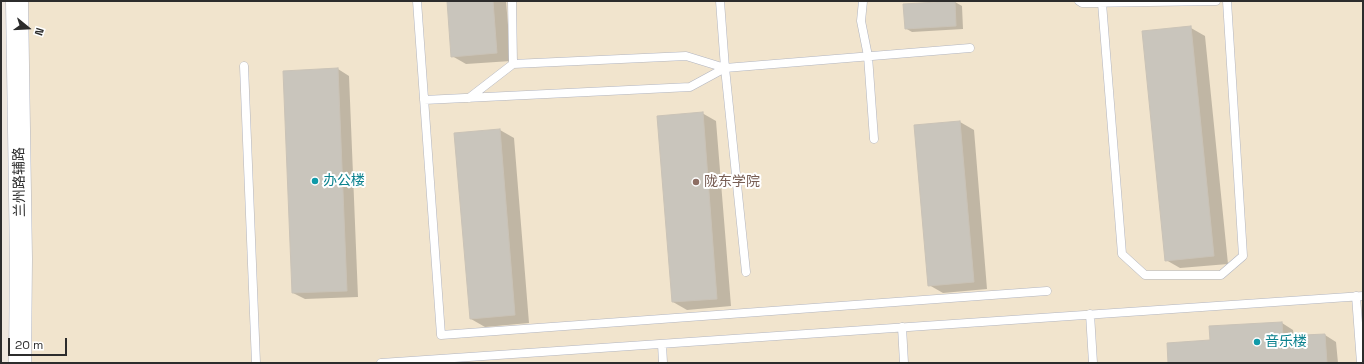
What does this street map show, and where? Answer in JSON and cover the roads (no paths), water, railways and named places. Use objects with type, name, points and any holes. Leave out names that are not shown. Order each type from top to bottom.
[{"type":"street","name":"兰州路辅路","points":[[17,1],[21,259],[20,363]]},
{"type":"lane","points":[[417,1],[441,335],[1047,291]]},
{"type":"lane","points":[[512,1],[513,64]]},
{"type":"lane","points":[[720,1],[725,68],[746,272]]},
{"type":"lane","points":[[864,1],[861,21],[868,56],[874,139]]},
{"type":"lane","points":[[1079,1],[1082,3],[1216,1]]},
{"type":"lane","points":[[1102,3],[1122,254],[1145,275],[1221,275],[1243,256],[1227,1]]},
{"type":"lane","points":[[469,98],[513,64],[686,56],[725,68],[970,48]]},
{"type":"lane","points":[[244,66],[256,363]]},
{"type":"lane","points":[[424,100],[690,87],[725,68]]},
{"type":"lane","points":[[381,363],[1360,296],[1361,363]]},
{"type":"lane","points":[[1090,314],[1093,363]]},
{"type":"lane","points":[[902,327],[904,363]]},
{"type":"lane","points":[[662,344],[663,363]]},
{"type":"place","name":"办公楼","points":[[315,181]]},
{"type":"place","name":"陇东学院","points":[[696,182]]},
{"type":"place","name":"音乐楼","points":[[1257,342]]}]
